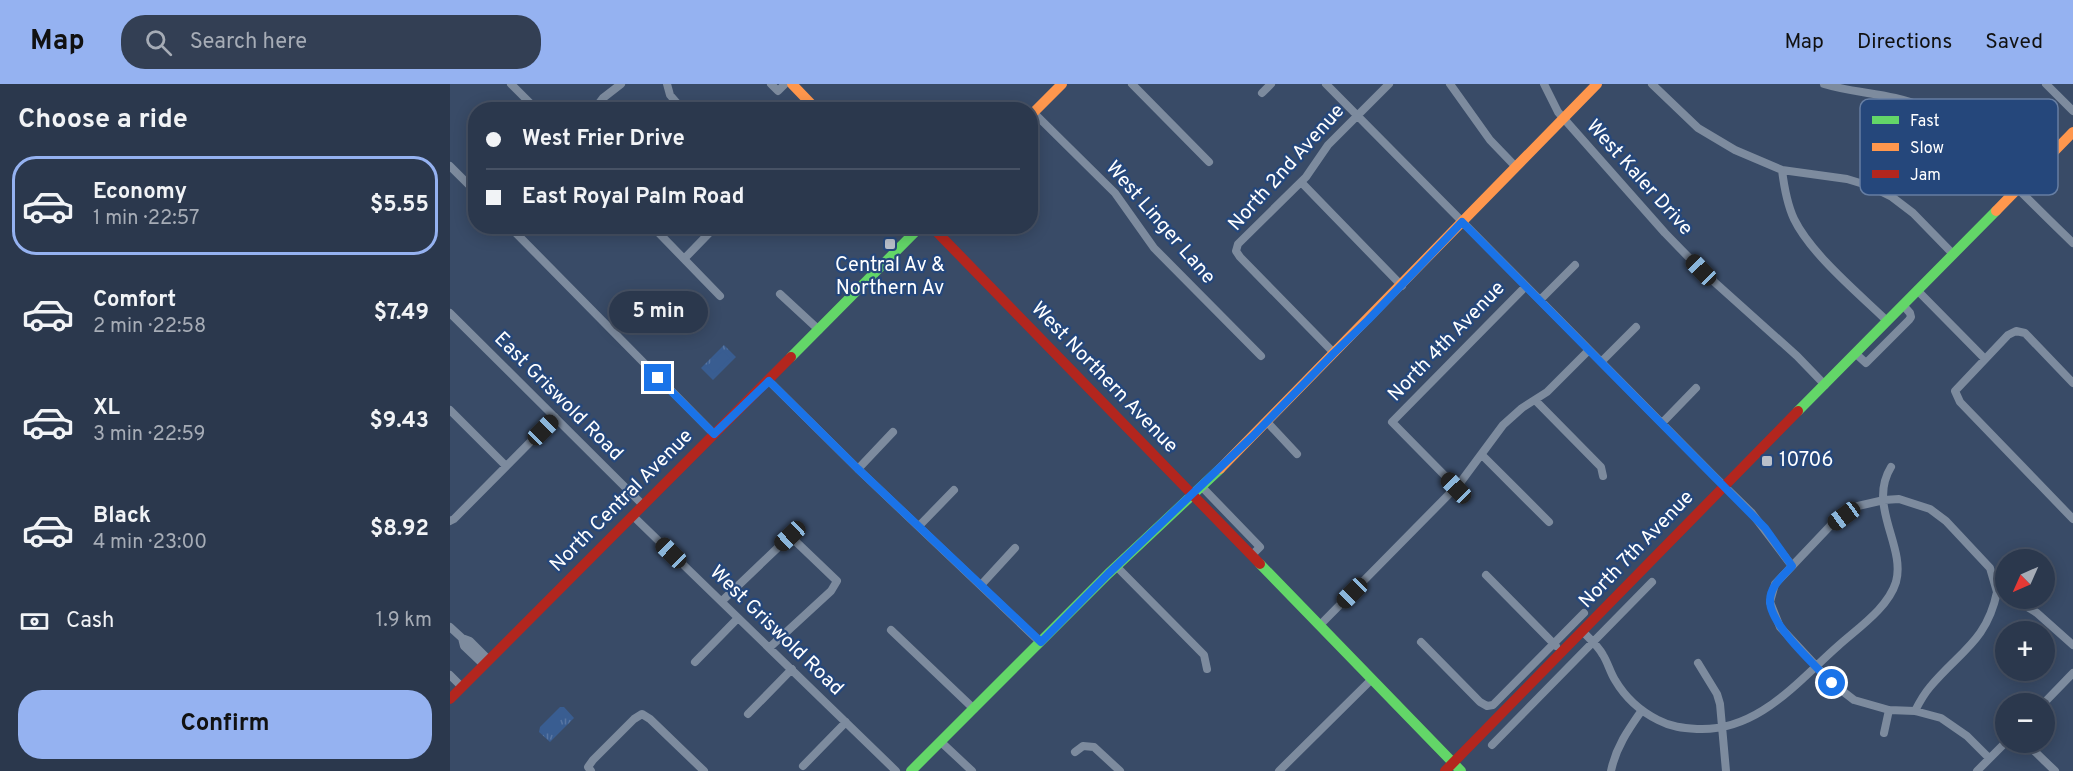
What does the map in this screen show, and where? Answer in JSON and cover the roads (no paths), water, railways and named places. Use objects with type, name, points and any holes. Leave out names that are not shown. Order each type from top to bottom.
[{"type":"main road","points":[[792,84],[809,102]]},
{"type":"main road","points":[[1038,108],[1062,84]]},
{"type":"main road","points":[[911,771],[1267,422],[1597,84]]},
{"type":"main road","name":"North 7th Avenue","points":[[2058,148],[2073,132]]},
{"type":"main road","name":"North 7th Avenue","points":[[1445,771],[1558,648],[1582,631],[2012,195]]},
{"type":"main road","name":"North Central Avenue","points":[[455,690],[486,663],[913,234]]},
{"type":"main road","name":"West Northern Avenue","points":[[939,234],[1461,771]]},
{"type":"street","points":[[512,84],[529,102]]},
{"type":"street","points":[[600,102],[621,84]]},
{"type":"street","points":[[667,84],[670,95],[676,102]]},
{"type":"street","points":[[771,84],[778,91],[785,84]]},
{"type":"street","points":[[1132,84],[1209,162]]},
{"type":"street","points":[[1262,93],[1271,84]]},
{"type":"street","points":[[1326,84],[1758,520],[1792,566]]},
{"type":"street","name":"North 2nd Avenue","points":[[1334,353],[1236,251],[1238,244],[1301,182],[1328,145],[1389,84]]},
{"type":"street","points":[[1450,84],[1490,140],[1515,166]]},
{"type":"street","name":"West Kaler Drive","points":[[1544,84],[1552,104],[1564,119],[1672,240],[1701,270],[1797,356],[1824,385]]},
{"type":"street","points":[[1652,84],[1698,128],[1735,150],[1782,170],[1860,183]]},
{"type":"street","points":[[1824,84],[1896,99]]},
{"type":"street","points":[[2046,84],[2073,111]]},
{"type":"street","name":"West Linger Lane","points":[[1038,120],[1115,193],[1154,248],[1260,356]]},
{"type":"street","points":[[450,166],[468,184]]},
{"type":"street","points":[[1782,170],[1788,202],[1805,238],[1887,321]]},
{"type":"street","points":[[1301,182],[1402,286]]},
{"type":"street","points":[[1888,195],[1913,213],[1953,254]]},
{"type":"street","points":[[2024,195],[2073,243]]},
{"type":"street","points":[[517,234],[714,434]]},
{"type":"street","points":[[660,234],[720,296]]},
{"type":"street","points":[[684,259],[708,234]]},
{"type":"street","points":[[1540,300],[1575,265]]},
{"type":"street","name":"North 4th Avenue","points":[[1456,488],[1392,422],[1526,286]]},
{"type":"street","points":[[1917,290],[1985,359]]},
{"type":"street","points":[[780,294],[819,330]]},
{"type":"street","points":[[1855,353],[1866,363],[1902,328],[1911,317],[1903,305]]},
{"type":"street","name":"East Griswold Road","points":[[450,313],[643,505]]},
{"type":"street","points":[[1601,362],[1636,327]]},
{"type":"street","points":[[2073,383],[2020,330],[2014,331],[1985,359],[1957,388],[1955,394],[1960,402],[2073,519]]},
{"type":"street","points":[[1320,625],[1456,488],[1503,425],[1553,386],[1589,350]]},
{"type":"street","points":[[769,381],[858,469],[1041,642]]},
{"type":"street","points":[[1662,423],[1696,388]]},
{"type":"street","points":[[1535,400],[1601,467],[1603,476]]},
{"type":"street","points":[[450,410],[506,466]]},
{"type":"street","points":[[450,521],[555,417]]},
{"type":"street","points":[[1267,422],[1298,454]]},
{"type":"street","points":[[858,469],[893,432]]},
{"type":"street","points":[[1482,454],[1549,522]]},
{"type":"street","points":[[1582,631],[1603,654],[1614,679],[1622,690],[1642,710],[1658,720],[1677,728],[1708,729],[1741,722],[1765,710],[1878,608],[1893,588],[1897,574],[1897,557],[1887,525],[1884,500],[1884,481],[1891,467]]},
{"type":"street","points":[[1202,487],[1260,547],[1252,555]]},
{"type":"street","points":[[919,526],[954,490]]},
{"type":"street","points":[[1989,758],[1967,736],[1941,718],[1915,711],[1889,710],[1854,700],[1832,683],[1780,627],[1770,602],[1775,584],[1831,525],[1858,506],[1884,500],[1908,501],[1930,509],[1946,521],[1990,568],[1995,580]]},
{"type":"street","name":"West Griswold Road","points":[[633,516],[896,771]]},
{"type":"street","points":[[722,601],[790,536],[837,581],[831,591],[769,648]]},
{"type":"street","points":[[981,585],[1016,548]]},
{"type":"street","points":[[1117,567],[1204,655],[1207,669]]},
{"type":"street","points":[[1486,575],[1558,648]]},
{"type":"street","name":"North 7th Avenue","points":[[1492,745],[1652,582]]},
{"type":"street","points":[[1759,603],[1770,602]]},
{"type":"street","points":[[1915,711],[1928,688],[1970,646],[1988,623],[1995,607]]},
{"type":"street","points":[[2031,609],[2073,645]]},
{"type":"street","points":[[1421,642],[1480,702],[1487,706],[1493,705],[1558,648],[1584,613]]},
{"type":"street","points":[[695,662],[738,618]]},
{"type":"street","points":[[450,627],[462,638],[470,641],[486,663]]},
{"type":"street","points":[[891,630],[974,709]]},
{"type":"street","points":[[1698,663],[1717,694],[1720,704],[1726,771]]},
{"type":"street","points":[[747,714],[792,669]]},
{"type":"street","points":[[2054,693],[2073,673]]},
{"type":"street","points":[[450,675],[455,690]]},
{"type":"street","points":[[1279,771],[1372,679]]},
{"type":"street","points":[[1611,771],[1614,754],[1642,710]]},
{"type":"street","points":[[1884,733],[1889,710]]},
{"type":"street","points":[[589,769],[634,719],[642,714],[704,771]]},
{"type":"street","points":[[803,766],[846,722]]},
{"type":"street","points":[[941,742],[972,771]]},
{"type":"street","points":[[1075,752],[1083,746],[1094,747],[1120,771]]},
{"type":"street","points":[[1977,771],[1995,752]]},
{"type":"street","points":[[2036,753],[2055,771]]},
{"type":"place","name":"Central Av & Northern Av","points":[[890,244]]},
{"type":"place","name":"10706","points":[[1767,461]]}]
